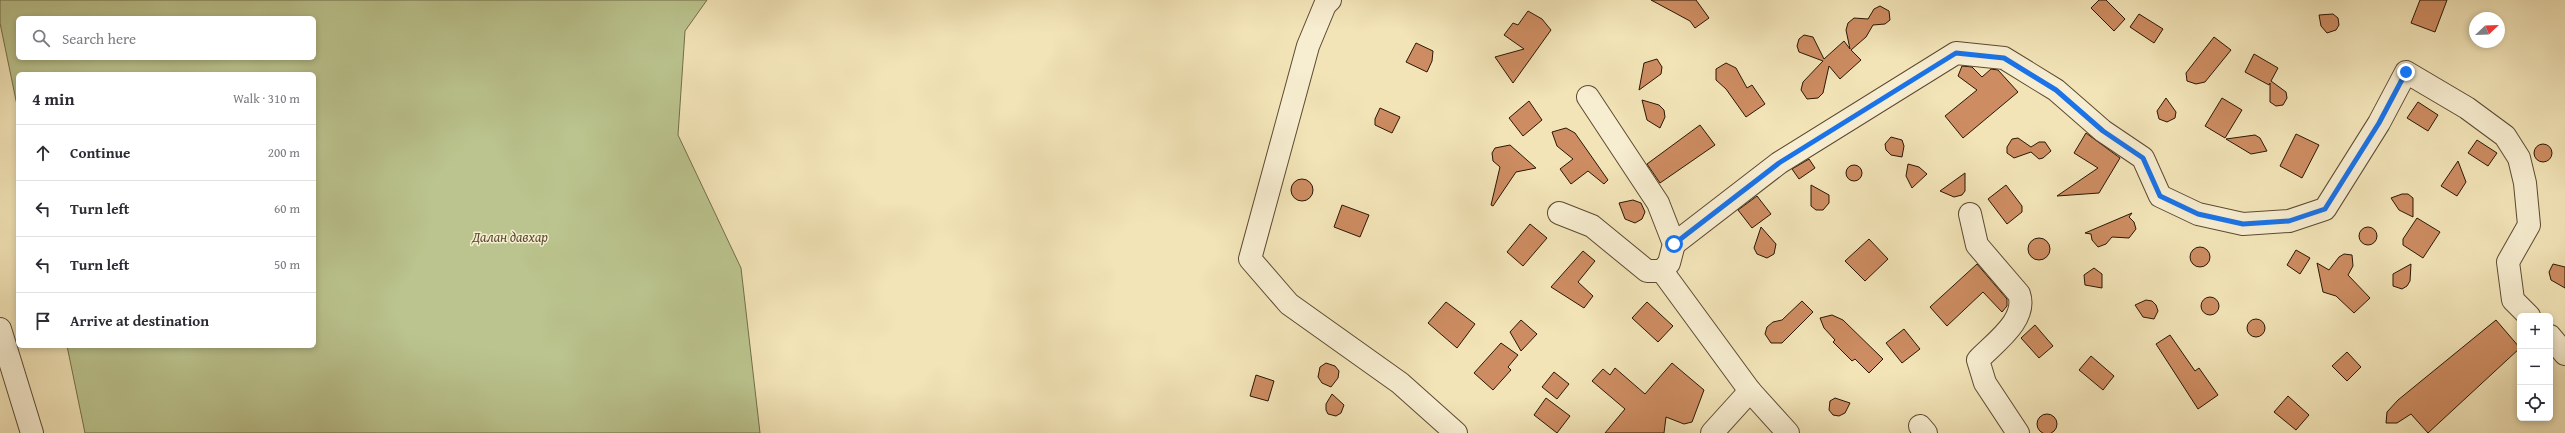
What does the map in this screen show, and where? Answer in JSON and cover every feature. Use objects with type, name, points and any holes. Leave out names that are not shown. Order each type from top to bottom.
[{"type":"street","points":[[1330,0],[1325,5],[1308,46],[1250,259],[1289,304],[1400,383],[1456,433]]},
{"type":"street","points":[[1674,244],[1779,163],[1956,53],[2004,58],[2056,90],[2103,131],[2143,158],[2160,196],[2198,214],[2243,224],[2289,221],[2325,209],[2379,123],[2406,72],[2473,113],[2505,136],[2519,158],[2525,183],[2529,225],[2508,262],[2513,300],[2526,313]]},
{"type":"street","points":[[1559,213],[1592,226],[1647,271],[1662,271],[1669,263],[1674,244],[1658,203],[1588,97]]},
{"type":"street","points":[[1970,214],[1977,245],[2019,294],[2022,303],[2016,321],[1978,360],[1985,382],[2018,433]]},
{"type":"street","points":[[1662,271],[1750,391],[1788,433]]},
{"type":"street","points":[[0,329],[32,433]]},
{"type":"street","points":[[2553,340],[2565,354]]},
{"type":"street","points":[[1712,433],[1750,391]]},
{"type":"green space","name":"Далан давхар","points":[[0,0],[707,0],[685,31],[678,135],[741,268],[760,433],[85,433],[67,348],[316,348],[316,72],[16,72],[16,100],[0,23]]},
{"type":"building","points":[[1651,0],[1696,0],[1709,18],[1695,28],[1690,21]]},
{"type":"building","points":[[2099,0],[2106,0],[2125,19],[2114,31],[2091,8]]},
{"type":"building","points":[[2420,0],[2447,0],[2435,32],[2411,23]]},
{"type":"building","points":[[1880,6],[1889,11],[1890,20],[1885,24],[1873,25],[1866,37],[1851,50],[1861,60],[1840,79],[1829,66],[1823,93],[1818,98],[1807,99],[1801,90],[1803,82],[1823,61],[1799,52],[1797,46],[1799,39],[1804,35],[1813,37],[1824,59],[1844,41],[1850,49],[1846,30],[1848,23],[1854,18],[1868,19],[1874,9]]},
{"type":"building","points":[[1528,11],[1542,19],[1551,30],[1513,83],[1495,57],[1524,49],[1504,35],[1513,23],[1518,25]]},
{"type":"building","points":[[2139,14],[2163,29],[2154,43],[2130,27]]},
{"type":"building","points":[[2333,14],[2338,18],[2339,25],[2336,30],[2327,33],[2321,26],[2319,15]]},
{"type":"building","points":[[2214,37],[2231,50],[2205,82],[2196,84],[2187,81],[2186,73]]},
{"type":"building","points":[[1416,43],[1433,51],[1432,61],[1427,72],[1406,62]]},
{"type":"building","points":[[2254,54],[2278,68],[2271,81],[2286,92],[2287,98],[2283,105],[2276,106],[2270,102],[2270,83],[2269,85],[2245,72]]},
{"type":"building","points":[[1657,59],[1662,67],[1661,74],[1639,90],[1644,63]]},
{"type":"building","points":[[1726,63],[1736,68],[1747,88],[1752,85],[1765,104],[1746,117],[1726,89],[1716,80],[1716,69]]},
{"type":"building","points":[[1962,66],[1972,67],[1982,77],[1991,69],[1998,70],[2018,92],[1963,138],[1945,116],[1977,90],[1958,76]]},
{"type":"building","points":[[2166,98],[2176,112],[2175,118],[2167,122],[2159,119],[2157,111]]},
{"type":"building","points":[[2222,98],[2242,110],[2225,138],[2205,126]]},
{"type":"building","points":[[1642,100],[1659,105],[1664,110],[1665,117],[1660,128],[1647,120]]},
{"type":"building","points":[[1529,101],[1542,120],[1523,136],[1509,118]]},
{"type":"building","points":[[2418,102],[2438,115],[2428,131],[2407,118]]},
{"type":"building","points":[[1380,108],[1400,117],[1392,133],[1375,125],[1375,119]]},
{"type":"building","points":[[1700,125],[1715,145],[1660,183],[1647,164]]},
{"type":"building","points":[[1566,128],[1575,133],[1608,180],[1604,184],[1588,171],[1571,184],[1560,169],[1573,159],[1557,146],[1552,132]]},
{"type":"building","points":[[2086,133],[2120,158],[2099,193],[2057,196],[2098,168],[2074,153]]},
{"type":"building","points":[[2296,134],[2319,145],[2302,178],[2280,166]]},
{"type":"building","points":[[2255,135],[2260,138],[2267,151],[2251,154],[2226,139]]},
{"type":"building","points":[[1891,137],[1902,140],[1904,146],[1902,157],[1891,155],[1886,150],[1885,144]]},
{"type":"building","points":[[2018,138],[2031,147],[2039,142],[2045,142],[2051,151],[2043,158],[2039,159],[2031,152],[2014,158],[2007,153],[2007,147],[2012,139]]},
{"type":"building","points":[[2477,140],[2497,153],[2488,166],[2468,153]]},
{"type":"building","points":[[2539,144],[2547,144],[2552,149],[2550,160],[2547,162],[2539,162],[2534,157],[2534,149]]},
{"type":"building","points":[[1510,145],[1536,168],[1516,172],[1493,206],[1491,205],[1500,167],[1493,161],[1492,153],[1495,148]]},
{"type":"building","points":[[1809,159],[1815,168],[1799,179],[1792,169]]},
{"type":"building","points":[[2458,161],[2466,182],[2457,196],[2441,186]]},
{"type":"building","points":[[1908,164],[1919,167],[1927,174],[1912,188],[1906,176]]},
{"type":"building","points":[[1851,165],[1857,165],[1862,170],[1860,179],[1857,181],[1851,181],[1846,176],[1846,170]]},
{"type":"building","points":[[1965,173],[1965,191],[1962,195],[1954,197],[1940,191]]},
{"type":"building","points":[[1302,179],[1310,182],[1313,190],[1310,198],[1302,201],[1294,198],[1291,190],[1294,182]]},
{"type":"building","points":[[1811,185],[1829,195],[1829,203],[1823,210],[1816,210],[1811,206]]},
{"type":"building","points":[[2006,185],[2022,206],[2022,212],[2007,224],[1988,199]]},
{"type":"building","points":[[2402,194],[2408,194],[2413,198],[2413,217],[2399,210],[2391,198]]},
{"type":"building","points":[[1757,196],[1771,214],[1752,228],[1738,210]]},
{"type":"building","points":[[1633,200],[1641,203],[1645,212],[1642,219],[1635,223],[1625,219],[1619,203]]},
{"type":"building","points":[[1342,205],[1369,215],[1360,237],[1334,227]]},
{"type":"building","points":[[2132,213],[2129,217],[2134,222],[2136,229],[2129,238],[2112,237],[2106,244],[2098,247],[2092,240],[2091,234],[2085,233]]},
{"type":"building","points":[[2417,218],[2440,232],[2423,258],[2403,245],[2403,239]]},
{"type":"building","points":[[1530,224],[1547,238],[1523,266],[1507,252]]},
{"type":"building","points":[[1761,227],[1776,244],[1774,254],[1767,258],[1757,254],[1754,248]]},
{"type":"building","points":[[2368,227],[2374,230],[2377,236],[2374,242],[2368,245],[2362,242],[2359,236],[2362,230]]},
{"type":"building","points":[[2039,238],[2047,241],[2050,249],[2047,257],[2039,260],[2031,257],[2028,249],[2031,241]]},
{"type":"building","points":[[1869,239],[1888,259],[1865,281],[1845,261]]},
{"type":"building","points":[[2200,247],[2207,250],[2210,257],[2207,264],[2200,267],[2193,264],[2190,257],[2193,250]]},
{"type":"building","points":[[2296,250],[2310,258],[2300,274],[2287,265]]},
{"type":"building","points":[[1583,251],[1595,261],[1578,282],[1593,296],[1584,308],[1551,287]]},
{"type":"building","points":[[2344,254],[2352,255],[2353,266],[2348,275],[2370,298],[2354,313],[2336,296],[2323,292],[2317,263],[2329,270],[2339,257]]},
{"type":"building","points":[[1977,264],[2007,299],[2007,306],[2002,312],[1983,292],[1947,326],[1930,307]]},
{"type":"building","points":[[2411,264],[2410,281],[2407,286],[2402,289],[2393,286],[2393,274]]},
{"type":"building","points":[[2553,264],[2565,267],[2565,288],[2551,280],[2549,272]]},
{"type":"building","points":[[2094,268],[2102,274],[2102,288],[2085,285],[2084,275]]},
{"type":"building","points":[[2206,297],[2214,297],[2219,302],[2217,313],[2214,315],[2206,315],[2201,310],[2201,302]]},
{"type":"building","points":[[2146,300],[2152,301],[2156,305],[2158,311],[2154,319],[2143,317],[2135,305]]},
{"type":"building","points":[[1802,301],[1813,312],[1782,343],[1771,343],[1765,334],[1767,327],[1773,322],[1782,320]]},
{"type":"building","points":[[1446,302],[1475,324],[1457,348],[1428,323]]},
{"type":"building","points":[[1647,302],[1673,326],[1658,342],[1632,318]]},
{"type":"building","points":[[1832,315],[1843,320],[1883,359],[1869,373],[1855,359],[1852,361],[1833,342],[1835,340],[1824,328],[1820,318]]},
{"type":"building","points":[[2252,319],[2260,319],[2265,324],[2263,335],[2260,337],[2252,337],[2247,332],[2247,324]]},
{"type":"building","points":[[1521,320],[1537,334],[1521,351],[1510,332]]},
{"type":"building","points":[[2496,320],[2517,344],[2517,351],[2428,433],[2411,414],[2397,423],[2386,423],[2387,412],[2398,400]]},
{"type":"building","points":[[2035,325],[2053,346],[2039,358],[2021,338]]},
{"type":"building","points":[[1904,329],[1920,349],[1902,363],[1886,343]]},
{"type":"building","points":[[2170,335],[2195,371],[2199,368],[2218,395],[2198,409],[2156,344]]},
{"type":"building","points":[[1501,343],[1518,355],[1508,367],[1511,370],[1493,390],[1474,373]]},
{"type":"building","points":[[2347,352],[2361,367],[2347,381],[2332,366]]},
{"type":"building","points":[[2091,356],[2114,376],[2103,390],[2079,370]]},
{"type":"building","points":[[1326,363],[1335,366],[1339,371],[1338,378],[1331,387],[1322,383],[1318,377],[1320,367]]},
{"type":"building","points":[[1672,363],[1704,390],[1692,422],[1684,424],[1666,417],[1664,433],[1605,433],[1625,409],[1592,381],[1603,369],[1610,375],[1615,368],[1645,394]]},
{"type":"building","points":[[1554,372],[1569,384],[1557,399],[1542,387]]},
{"type":"building","points":[[1256,375],[1274,381],[1268,401],[1250,396]]},
{"type":"building","points":[[1332,394],[1344,405],[1341,413],[1336,416],[1328,414],[1326,410],[1326,404]]},
{"type":"building","points":[[2288,396],[2309,415],[2296,430],[2274,412]]},
{"type":"building","points":[[1546,398],[1570,416],[1557,433],[1534,415]]},
{"type":"building","points":[[1835,398],[1850,403],[1845,413],[1839,416],[1833,415],[1829,410],[1830,401]]},
{"type":"building","points":[[2047,414],[2054,417],[2057,424],[2054,431],[2047,434],[2040,431],[2037,424],[2040,417]]},
{"type":"route","points":[[1674,244],[1779,163],[1841,123],[1956,53],[2004,58],[2056,90],[2103,131],[2143,158],[2160,196],[2198,214],[2243,224],[2289,221],[2325,209],[2347,171],[2379,123],[2406,72]]}]
